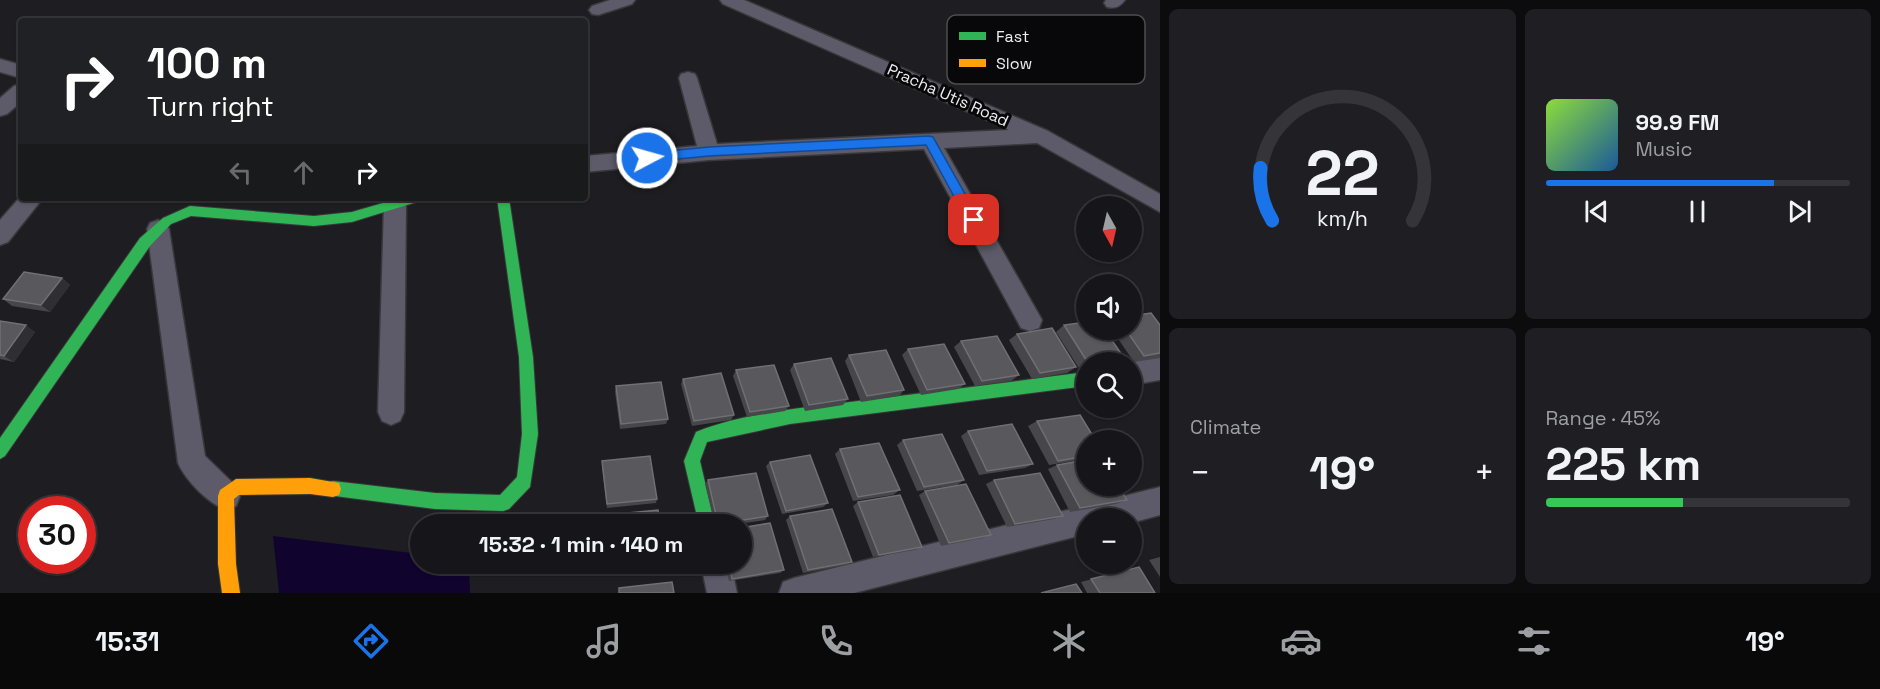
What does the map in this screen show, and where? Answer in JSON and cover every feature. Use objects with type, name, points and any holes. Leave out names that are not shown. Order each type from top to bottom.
[{"type":"street","points":[[598,10],[626,0]]},
{"type":"street","name":"Pracha Utis Road","points":[[729,0],[1041,136],[1160,204]]},
{"type":"street","points":[[0,65],[18,71]]},
{"type":"street","points":[[688,78],[709,152]]},
{"type":"street","points":[[0,109],[18,94]]},
{"type":"street","points":[[588,164],[709,152],[1041,136]]},
{"type":"street","points":[[929,140],[1030,320]]},
{"type":"street","points":[[0,236],[29,201]]},
{"type":"street","points":[[0,451],[145,242],[166,221],[190,211],[314,221],[352,218],[405,201],[391,412]]},
{"type":"street","points":[[226,496],[236,487],[310,486],[435,501],[503,503],[524,481],[530,434],[526,357],[503,201]]},
{"type":"street","points":[[158,229],[192,463],[226,496],[227,564],[231,593]]},
{"type":"street","points":[[1142,371],[1160,368]]},
{"type":"street","points":[[704,514],[692,461],[701,437],[718,431],[790,417],[1076,381]]},
{"type":"street","points":[[1132,508],[1160,501]]},
{"type":"street","points":[[794,593],[1076,522]]},
{"type":"street","points":[[718,574],[722,593]]},
{"type":"shaded area","points":[[273,536],[410,553],[410,574],[469,574],[470,593],[279,593]]},
{"type":"building","points":[[24,272],[62,278],[41,305],[3,299]]},
{"type":"building","points":[[1151,313],[1160,325],[1160,353],[1144,356],[1133,340],[1142,340],[1142,314]]},
{"type":"building","points":[[0,321],[26,325],[4,356],[0,355]]},
{"type":"building","points":[[1076,323],[1076,340],[1112,340],[1120,352],[1081,352],[1064,325]]},
{"type":"building","points":[[1052,328],[1076,367],[1040,373],[1017,334]]},
{"type":"building","points":[[997,336],[1019,375],[982,381],[961,341]]},
{"type":"building","points":[[944,344],[965,384],[927,390],[908,349]]},
{"type":"building","points":[[886,350],[904,390],[867,396],[849,355]]},
{"type":"building","points":[[831,358],[848,399],[809,405],[794,364]]},
{"type":"building","points":[[774,365],[789,406],[750,412],[736,370]]},
{"type":"building","points":[[721,373],[734,415],[694,421],[683,379]]},
{"type":"building","points":[[661,382],[668,419],[621,424],[616,386]]},
{"type":"building","points":[[1076,416],[1076,418],[1082,418],[1089,430],[1076,430],[1076,458],[1058,461],[1037,421]]},
{"type":"building","points":[[1012,424],[1033,464],[987,471],[968,431]]},
{"type":"building","points":[[942,434],[964,480],[924,487],[903,440]]},
{"type":"building","points":[[879,443],[900,490],[858,497],[840,449]]},
{"type":"building","points":[[810,455],[828,503],[786,511],[770,462]]},
{"type":"building","points":[[650,456],[657,499],[607,504],[602,461]]},
{"type":"building","points":[[1076,462],[1076,496],[1124,496],[1127,500],[1080,508],[1057,465]]},
{"type":"building","points":[[756,473],[768,516],[752,519],[752,514],[716,514],[708,480]]},
{"type":"building","points":[[1040,473],[1063,516],[1015,524],[994,480]]},
{"type":"building","points":[[966,484],[991,535],[949,543],[925,491]]},
{"type":"building","points":[[900,495],[922,547],[879,555],[858,502]]},
{"type":"building","points":[[832,509],[852,562],[808,570],[790,516]]},
{"type":"building","points":[[658,510],[659,514],[617,514]]},
{"type":"building","points":[[770,523],[784,570],[732,579],[731,574],[752,574],[752,526]]},
{"type":"building","points":[[1142,572],[1155,593],[1100,593],[1091,579],[1111,574],[1142,574]]},
{"type":"building","points":[[672,582],[674,593],[619,593],[619,588]]},
{"type":"building","points":[[1076,584],[1082,593],[1041,593]]},
{"type":"traffic: fast","points":[[0,451],[145,242],[167,221],[190,211],[314,221],[352,217],[406,201]]},
{"type":"traffic: fast","points":[[333,489],[435,501],[503,503],[524,481],[530,434],[526,357],[503,201]]},
{"type":"traffic: fast","points":[[704,514],[692,461],[701,437],[718,431],[790,417],[1076,380]]},
{"type":"traffic: slow","points":[[231,593],[227,564],[226,496],[236,487],[310,486],[333,489]]},
{"type":"route","points":[[647,158],[709,152],[929,140],[974,220]]}]
